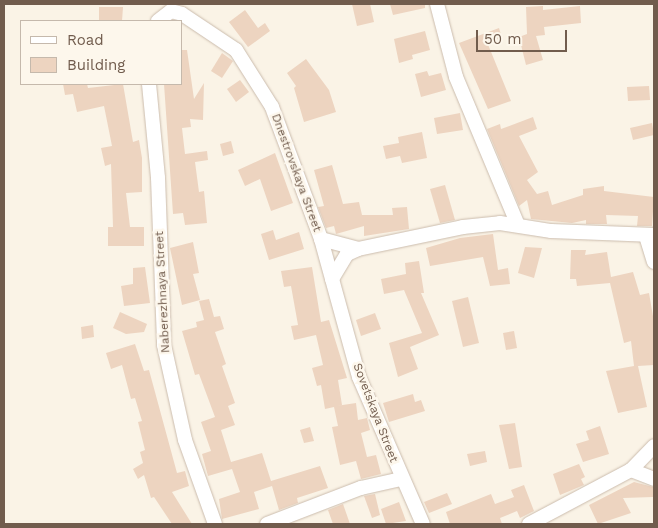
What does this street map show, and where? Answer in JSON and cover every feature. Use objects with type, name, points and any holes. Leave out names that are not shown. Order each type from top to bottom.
[{"type":"street","points":[[437,4],[456,77],[518,225]]},
{"type":"street","points":[[159,20],[171,7]]},
{"type":"street","name":"Dnestrovskaya Street","points":[[171,7],[220,38],[246,62],[281,125],[321,239]]},
{"type":"street","name":"Naberezhnaya Street","points":[[149,85],[158,178],[164,345],[185,440],[215,524]]},
{"type":"street","points":[[332,279],[347,254],[358,249],[472,226],[518,225],[551,231],[650,235],[654,262]]},
{"type":"street","points":[[321,239],[358,249]]},
{"type":"street","name":"Sovetskaya Street","points":[[321,239],[359,377],[401,480],[423,524]]},
{"type":"street","points":[[529,524],[632,470],[654,446]]},
{"type":"street","points":[[632,470],[654,479]]},
{"type":"street","points":[[267,524],[289,518],[361,488],[401,480]]},
{"type":"building","points":[[352,4],[370,4],[374,22],[357,26]]},
{"type":"building","points":[[390,4],[425,4],[425,8],[393,15]]},
{"type":"building","points":[[543,6],[543,10],[580,6],[581,23],[544,27],[545,35],[536,36],[543,60],[526,65],[519,37],[527,34],[526,7]]},
{"type":"building","points":[[99,7],[123,7],[122,20],[99,20]]},
{"type":"building","points":[[245,10],[258,28],[265,23],[270,31],[248,47],[229,22]]},
{"type":"building","points":[[499,28],[502,38],[487,42],[511,101],[488,109],[459,43]]},
{"type":"building","points":[[425,31],[430,50],[412,55],[413,59],[399,63],[394,39]]},
{"type":"building","points":[[182,50],[187,50],[194,99],[204,83],[203,120],[190,119],[191,127],[182,128],[185,154],[207,151],[208,160],[195,162],[199,192],[204,191],[207,223],[185,225],[183,213],[173,214],[164,85],[182,85]]},
{"type":"building","points":[[222,53],[233,61],[222,78],[211,71]]},
{"type":"building","points":[[306,59],[329,90],[336,112],[304,122],[294,88],[296,86],[287,73]]},
{"type":"building","points":[[427,71],[429,76],[441,73],[446,90],[421,97],[415,74]]},
{"type":"building","points":[[240,80],[249,92],[236,102],[227,89]]},
{"type":"building","points":[[63,85],[87,85],[88,88],[123,85],[133,142],[139,140],[142,158],[142,192],[126,193],[130,227],[144,227],[144,246],[108,246],[108,227],[113,227],[111,164],[105,166],[101,148],[112,146],[104,106],[77,112],[73,94],[65,95]]},
{"type":"building","points":[[649,86],[650,100],[628,101],[627,87]]},
{"type":"building","points":[[460,113],[463,130],[437,134],[434,118]]},
{"type":"building","points":[[533,117],[537,129],[519,136],[538,172],[527,180],[537,194],[548,191],[552,205],[583,195],[583,189],[604,186],[604,191],[654,197],[652,226],[637,226],[638,216],[606,215],[607,224],[586,224],[586,220],[572,223],[531,219],[527,200],[519,206],[487,129],[500,124],[501,129]]},
{"type":"building","points":[[652,123],[654,135],[633,140],[630,128]]},
{"type":"building","points":[[422,132],[427,158],[402,163],[400,156],[386,159],[383,146],[399,143],[398,137]]},
{"type":"building","points":[[231,141],[234,153],[223,156],[220,144]]},
{"type":"building","points":[[275,153],[293,203],[271,211],[260,179],[245,186],[238,170]]},
{"type":"building","points":[[332,165],[343,204],[359,202],[362,215],[393,215],[392,208],[407,207],[409,229],[364,236],[364,226],[336,234],[334,226],[326,228],[318,207],[324,206],[314,170]]},
{"type":"building","points":[[445,185],[455,220],[440,223],[430,189]]},
{"type":"building","points":[[273,230],[276,240],[299,232],[304,249],[269,260],[261,234]]},
{"type":"building","points":[[493,234],[498,270],[508,268],[510,284],[490,286],[483,257],[430,266],[426,248],[460,238]]},
{"type":"building","points":[[193,242],[199,273],[193,274],[200,300],[182,305],[170,248]]},
{"type":"building","points":[[525,247],[542,248],[534,278],[518,273]]},
{"type":"building","points":[[571,250],[586,250],[585,255],[607,252],[611,277],[633,272],[640,295],[649,293],[654,322],[654,365],[638,366],[647,407],[618,413],[606,371],[634,366],[631,341],[624,343],[610,283],[577,286],[576,279],[570,279]]},
{"type":"building","points":[[419,261],[424,293],[421,293],[439,335],[410,347],[418,369],[398,377],[389,343],[422,333],[404,290],[384,294],[381,279],[406,274],[405,263]]},
{"type":"building","points":[[145,267],[150,303],[124,306],[121,286],[133,284],[133,268]]},
{"type":"building","points":[[312,267],[321,322],[329,320],[347,378],[338,380],[342,405],[336,406],[356,403],[358,420],[367,418],[370,430],[361,433],[367,457],[376,455],[381,474],[361,479],[356,461],[340,465],[332,427],[338,426],[334,407],[325,409],[321,385],[317,386],[312,368],[323,365],[316,335],[294,340],[291,326],[298,325],[291,286],[284,287],[281,271]]},
{"type":"building","points":[[468,297],[479,343],[463,347],[452,301]]},
{"type":"building","points":[[209,299],[214,317],[220,316],[224,329],[215,332],[226,364],[222,366],[235,403],[228,406],[235,425],[221,430],[231,462],[262,453],[271,481],[320,466],[328,488],[297,498],[298,503],[279,510],[272,486],[254,492],[259,509],[222,519],[219,499],[240,492],[232,469],[208,476],[202,454],[211,451],[201,422],[215,417],[199,374],[195,375],[182,331],[197,327],[196,322],[204,320],[199,301]]},
{"type":"building","points":[[120,312],[147,324],[144,332],[126,334],[113,328]]},
{"type":"building","points":[[375,313],[381,329],[361,336],[356,320]]},
{"type":"building","points":[[93,325],[94,337],[82,339],[81,327]]},
{"type":"building","points":[[514,331],[517,348],[506,350],[503,333]]},
{"type":"building","points":[[135,344],[144,371],[149,370],[177,473],[185,471],[189,486],[172,492],[192,524],[172,524],[154,497],[151,498],[144,475],[138,479],[133,469],[143,463],[140,452],[145,450],[138,422],[142,421],[135,398],[131,399],[122,365],[111,369],[106,353]]},
{"type":"building","points":[[413,394],[415,402],[421,400],[425,411],[389,422],[383,403]]},
{"type":"building","points":[[515,423],[522,467],[509,469],[499,425]]},
{"type":"building","points":[[600,426],[609,454],[583,462],[576,444],[589,440],[586,431]]},
{"type":"building","points":[[310,427],[314,441],[304,443],[300,430]]},
{"type":"building","points":[[485,451],[487,462],[470,466],[467,454]]},
{"type":"building","points":[[579,464],[585,477],[581,479],[584,485],[560,495],[553,474]]},
{"type":"building","points":[[634,482],[653,487],[653,497],[623,498],[631,513],[598,524],[589,505]]},
{"type":"building","points":[[524,485],[534,511],[520,518],[517,511],[500,518],[502,524],[450,524],[446,512],[491,494],[495,504],[514,497],[511,490]]},
{"type":"building","points":[[447,493],[452,504],[429,513],[424,502]]},
{"type":"building","points":[[375,494],[380,515],[372,518],[364,496]]},
{"type":"building","points":[[399,502],[406,521],[386,524],[381,509]]},
{"type":"building","points":[[343,504],[350,524],[333,524],[328,510]]}]
